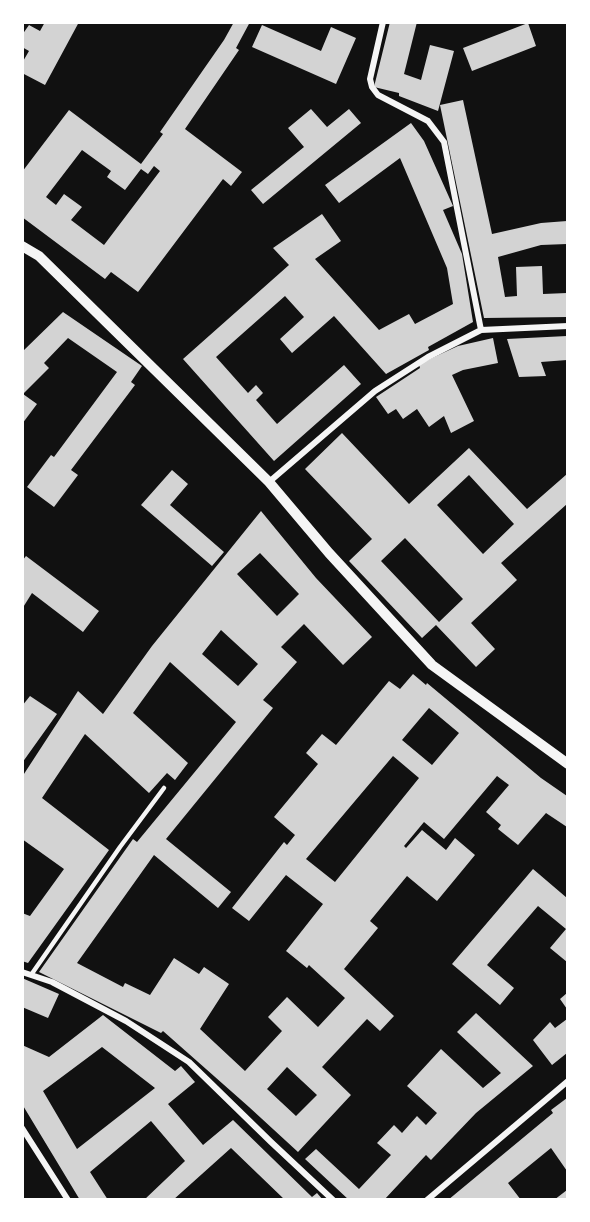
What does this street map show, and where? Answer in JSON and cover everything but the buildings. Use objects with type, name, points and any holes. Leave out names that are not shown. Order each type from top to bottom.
[{"type":"street","points":[[383,22],[370,79],[372,87],[378,95],[428,121],[444,142],[481,330]]},
{"type":"street","points":[[22,246],[39,256],[269,482],[329,553],[432,665],[567,764]]},
{"type":"street","points":[[269,482],[375,391],[428,357],[481,330],[567,326]]},
{"type":"street","points":[[22,972],[52,982],[126,1021],[189,1062],[333,1200]]},
{"type":"street","points":[[427,1200],[567,1081]]},
{"type":"street","points":[[22,1128],[68,1200]]},
{"type":"lane","points":[[31,975],[113,856],[164,788]]}]
